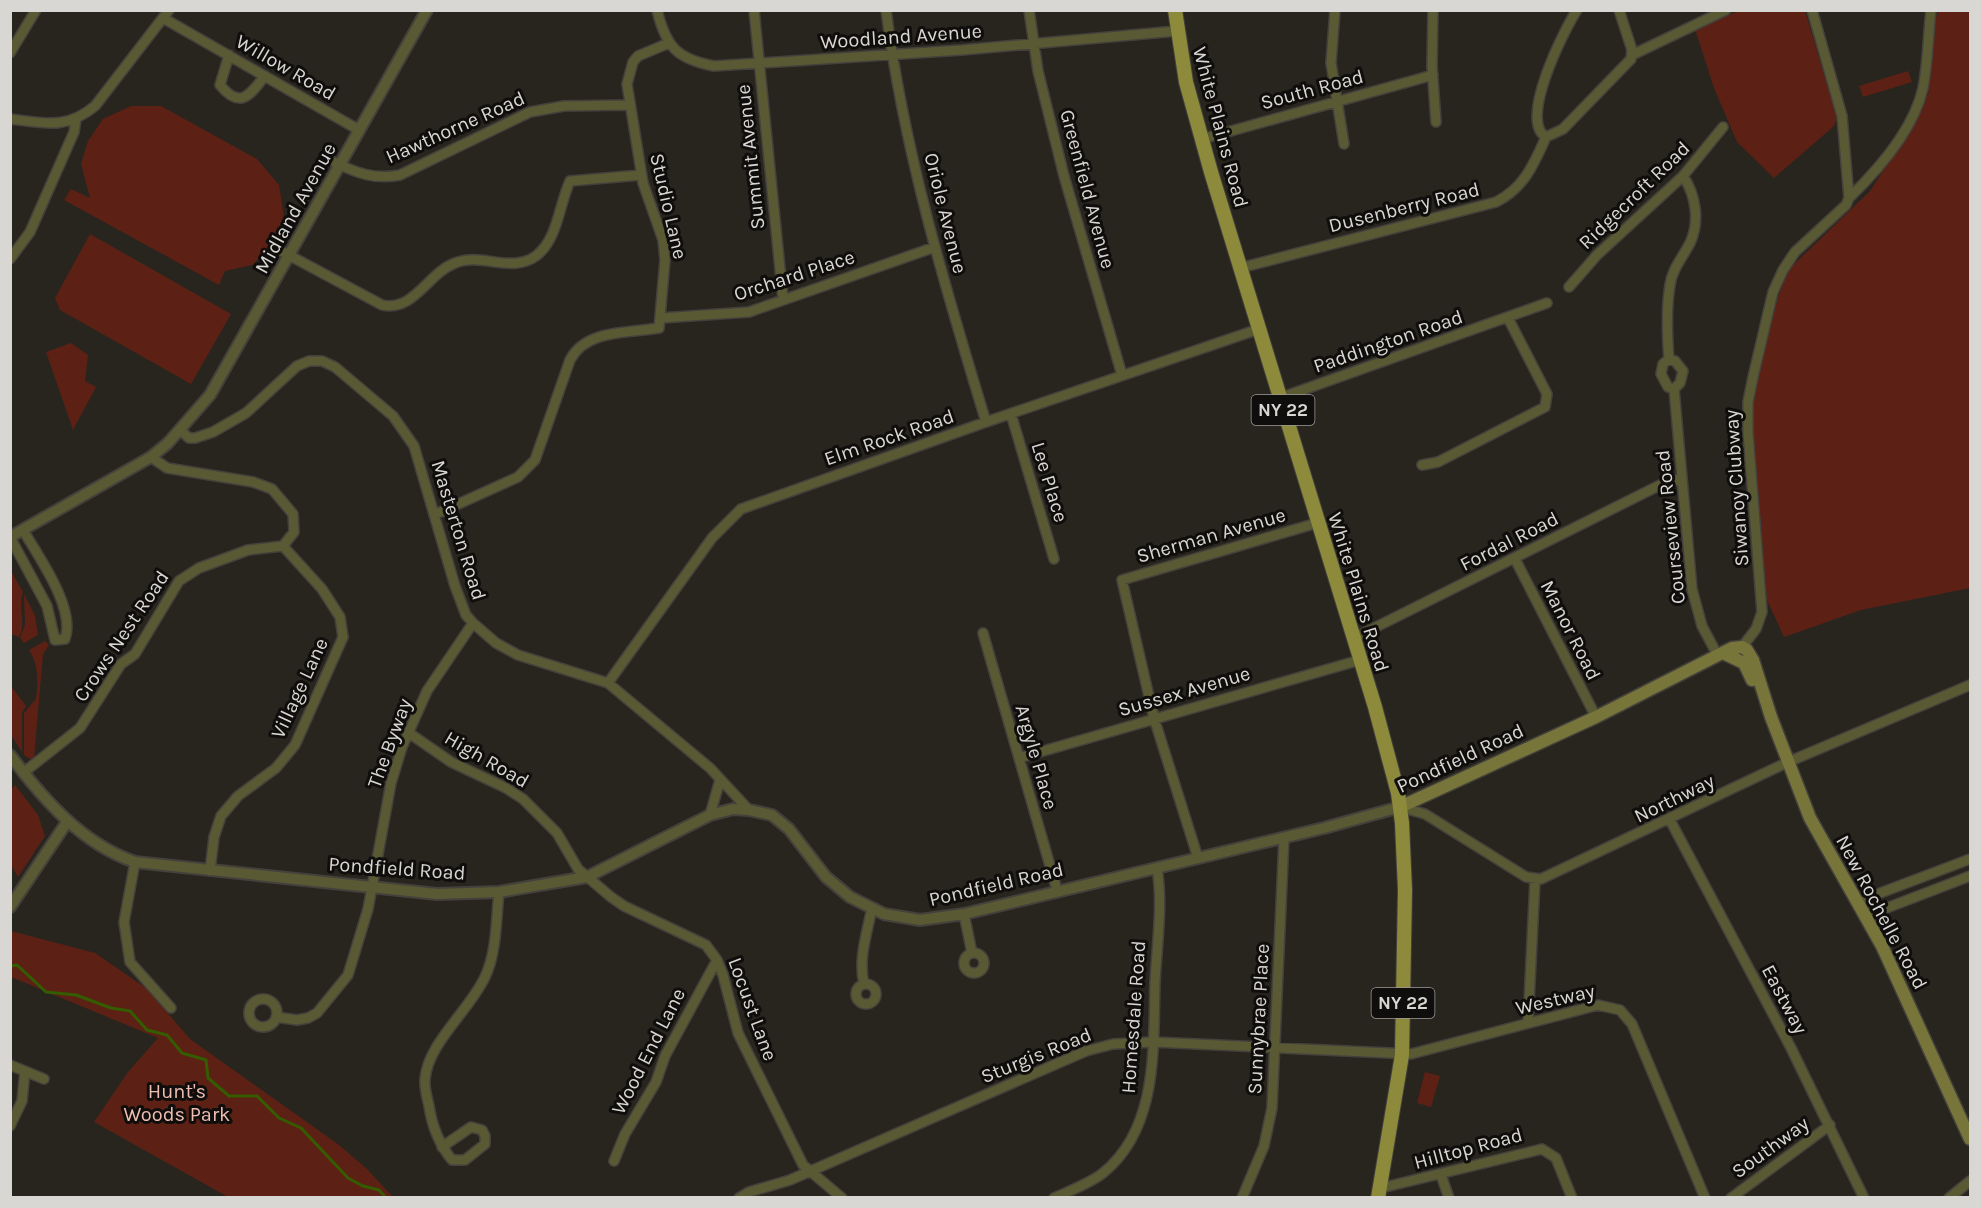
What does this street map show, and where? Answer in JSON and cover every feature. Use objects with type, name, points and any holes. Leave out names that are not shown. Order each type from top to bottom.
[{"type":"main road","name":"White Plains Road","points":[[1175,10],[1186,82],[1202,139],[1387,748],[1400,807],[1405,890],[1402,1055],[1380,1193]]},
{"type":"main road","points":[[1721,655],[1732,648],[1742,647]]},
{"type":"main road","name":"New Rochelle Road","points":[[1742,647],[1747,650],[1753,660],[1765,701],[1810,818],[1895,972],[1971,1139]]},
{"type":"main road","name":"New Rochelle Road","points":[[1721,655],[1744,663],[1765,701]]},
{"type":"main road","name":"Pondfield Road","points":[[1400,807],[1596,717],[1721,655]]},
{"type":"street","name":"Midland Avenue","points":[[10,537],[151,457],[180,430],[286,254],[419,10]]},
{"type":"street","name":"Midland Avenue","points":[[356,128],[427,10]]},
{"type":"street","points":[[657,10],[669,43]]},
{"type":"street","name":"Summit Avenue","points":[[754,10],[783,299]]},
{"type":"street","name":"Oriole Avenue","points":[[886,10],[892,55],[935,247],[986,422]]},
{"type":"street","name":"Greenfield Avenue","points":[[1029,10],[1033,43],[1064,176],[1122,375]]},
{"type":"street","points":[[1335,10],[1331,63],[1344,144]]},
{"type":"street","points":[[1433,10],[1436,122]]},
{"type":"street","points":[[1577,10],[1561,39],[1539,96],[1537,122],[1540,132],[1546,137],[1563,129],[1586,108],[1627,65],[1632,55],[1726,10]]},
{"type":"street","points":[[1619,10],[1632,55]]},
{"type":"street","points":[[1812,10],[1842,116],[1849,198]]},
{"type":"street","name":"Siwanoy Clubway","points":[[1742,647],[1756,629],[1762,612],[1748,409],[1756,359],[1775,288],[1788,261],[1846,205],[1849,198],[1890,150],[1920,99],[1925,77],[1931,10]]},
{"type":"street","points":[[10,53],[32,12]]},
{"type":"street","name":"Willow Road","points":[[166,14],[229,55],[356,128]]},
{"type":"street","points":[[10,119],[57,123],[76,119],[95,106],[166,14]]},
{"type":"street","name":"Woodland Avenue","points":[[669,43],[676,52],[697,63],[714,66],[892,55],[1177,31]]},
{"type":"street","name":"Studio Lane","points":[[434,515],[519,477],[528,470],[535,460],[570,360],[579,347],[599,337],[659,328],[666,274],[664,250],[641,175],[627,84],[633,62],[638,56],[669,43]]},
{"type":"street","points":[[229,55],[220,85],[232,96],[247,97],[254,93],[265,76]]},
{"type":"street","name":"South Road","points":[[1202,139],[1433,75]]},
{"type":"street","name":"Hawthorne Road","points":[[337,163],[366,175],[387,177],[400,175],[530,112],[564,106],[629,105]]},
{"type":"street","points":[[10,259],[30,232],[74,132],[76,119]]},
{"type":"street","name":"Ridgecroft Road","points":[[1569,287],[1597,255],[1683,176],[1724,127]]},
{"type":"street","name":"Dusenberry Road","points":[[1240,268],[1496,202],[1508,196],[1523,181],[1546,137]]},
{"type":"street","points":[[286,254],[382,305],[398,306],[413,297],[444,268],[460,261],[485,259],[507,264],[534,257],[551,236],[570,181],[641,175]]},
{"type":"street","name":"Courseview Road","points":[[1674,389],[1668,387],[1661,374],[1662,368],[1669,359],[1666,326],[1670,284],[1692,240],[1696,218],[1693,194],[1683,176]]},
{"type":"street","name":"Orchard Place","points":[[661,318],[749,312],[935,247]]},
{"type":"street","points":[[1422,465],[1438,462],[1545,407],[1547,394],[1508,318],[1547,303]]},
{"type":"street","name":"Paddington Road","points":[[1280,398],[1508,318]]},
{"type":"street","name":"Elm Rock Road","points":[[608,683],[712,538],[741,509],[1259,329]]},
{"type":"street","name":"Courseview Road","points":[[1669,359],[1675,361],[1683,371],[1680,383],[1674,389]]},
{"type":"street","name":"Masterton Road","points":[[180,430],[189,438],[213,432],[246,414],[297,366],[309,361],[322,361],[351,378],[404,429],[414,446],[460,601],[473,623],[496,643],[518,655],[608,683],[683,744],[748,810]]},
{"type":"street","name":"Courseview Road","points":[[1674,389],[1696,609],[1702,626],[1721,655]]},
{"type":"street","name":"Lee Place","points":[[1011,414],[1054,559]]},
{"type":"street","points":[[151,457],[167,468],[253,482],[272,489],[296,520],[294,532],[283,546]]},
{"type":"street","name":"Fordal Road","points":[[1354,638],[1666,482],[1682,479]]},
{"type":"street","name":"Sherman Avenue","points":[[1154,718],[1122,580],[1317,523]]},
{"type":"street","points":[[10,537],[48,610],[52,635],[60,641],[65,639],[67,634],[63,605],[57,588],[23,530]]},
{"type":"street","name":"Crows Nest Road","points":[[23,773],[80,728],[121,664],[135,654],[179,581],[200,568],[248,550],[283,546]]},
{"type":"street","name":"Village Lane","points":[[210,870],[214,837],[221,816],[238,796],[276,768],[295,745],[343,637],[340,617],[322,589],[283,546]]},
{"type":"street","name":"Manor Road","points":[[1515,559],[1596,717]]},
{"type":"street","points":[[48,610],[63,605]]},
{"type":"street","name":"The Byway","points":[[276,1017],[297,1020],[317,1013],[348,975],[363,930],[391,783],[408,733],[427,691],[473,623]]},
{"type":"street","name":"Argyle Place","points":[[982,633],[1057,890]]},
{"type":"street","name":"Sussex Avenue","points":[[1019,758],[1360,660]]},
{"type":"street","name":"Northway","points":[[1535,880],[1550,877],[1788,762],[1971,685]]},
{"type":"street","points":[[1154,718],[1198,858]]},
{"type":"street","name":"High Road","points":[[408,733],[451,762],[506,788],[523,799],[557,833],[578,869],[588,877]]},
{"type":"street","name":"Pondfield Road","points":[[10,755],[67,822],[102,846],[135,862],[436,894],[499,892],[588,877],[710,815],[733,809],[748,810],[772,815],[789,829],[826,877],[850,897],[884,914],[920,921],[964,914],[1057,890],[1284,838],[1400,807]]},
{"type":"street","points":[[710,815],[720,780]]},
{"type":"street","points":[[1400,807],[1425,814],[1521,874],[1535,880],[1528,1023]]},
{"type":"street","name":"Eastway","points":[[1670,820],[1830,1125],[1864,1197]]},
{"type":"street","points":[[10,907],[67,822]]},
{"type":"street","name":"Sunnybrae Place","points":[[1242,1197],[1264,1146],[1272,1108],[1284,838]]},
{"type":"street","points":[[1971,859],[1867,898],[1860,909],[1871,914],[1971,876]]},
{"type":"street","points":[[135,862],[124,922],[130,962],[171,1008]]},
{"type":"street","name":"Homesdale Road","points":[[1054,1197],[1088,1183],[1104,1173],[1130,1140],[1145,1106],[1153,1042],[1159,898],[1157,868]]},
{"type":"street","name":"Locust Lane","points":[[588,877],[624,906],[705,945],[717,960],[738,1034],[802,1165],[842,1197]]},
{"type":"street","points":[[442,1147],[471,1127],[482,1130],[485,1136],[483,1148],[463,1161],[452,1160],[442,1147],[431,1120],[425,1090],[427,1065],[470,1004],[486,976],[492,957],[499,892]]},
{"type":"street","points":[[864,984],[861,972],[862,955],[872,908]]},
{"type":"street","points":[[964,914],[972,953]]},
{"type":"street","name":"Wood End Lane","points":[[614,1161],[625,1134],[656,1082],[664,1056],[717,960]]},
{"type":"street","name":"Westway","points":[[1402,1055],[1598,1005],[1614,1007],[1625,1014],[1632,1024],[1705,1197]]},
{"type":"street","name":"Sturgis Road","points":[[739,1197],[808,1172],[1086,1051],[1113,1044],[1153,1042],[1402,1055]]},
{"type":"street","points":[[10,1065],[44,1079]]},
{"type":"street","points":[[10,1126],[22,1101],[25,1071]]},
{"type":"street","name":"Southway","points":[[1731,1197],[1830,1125]]},
{"type":"street","name":"Hilltop Road","points":[[1380,1193],[1542,1149],[1556,1158],[1572,1197]]},
{"type":"street","points":[[1441,1175],[1449,1197]]},
{"type":"street","points":[[1949,1197],[1971,1181]]},
{"type":"green space","points":[[1739,11],[1805,11],[1837,118],[1834,126],[1774,178],[1737,142],[1714,88],[1695,29]]},
{"type":"green space","points":[[1939,11],[1970,11],[1970,588],[1861,610],[1784,637],[1767,600],[1752,419],[1756,384],[1778,297],[1789,269],[1870,191],[1916,120],[1928,94],[1934,20]]},
{"type":"green space","points":[[1908,71],[1912,82],[1863,97],[1859,86]]},
{"type":"green space","points":[[131,106],[161,106],[257,159],[279,185],[284,217],[272,246],[252,265],[225,271],[219,285],[64,200],[71,189],[90,198],[81,164],[88,141],[103,119]]},
{"type":"green space","points":[[90,234],[231,314],[191,384],[60,310],[55,298]]},
{"type":"green space","points":[[71,343],[88,355],[85,381],[96,387],[73,430],[46,352]]},
{"type":"green space","points":[[11,571],[23,592],[21,598],[22,626],[19,637],[11,634]]},
{"type":"green space","points":[[24,594],[35,616],[38,635],[24,643],[20,638],[25,625]]},
{"type":"green space","points":[[45,641],[49,645],[43,654],[34,758],[30,759],[24,755],[24,713],[36,699],[37,680],[35,662],[29,650]]},
{"type":"green space","points":[[10,685],[26,706],[22,713],[22,752],[11,735]]},
{"type":"green space","points":[[15,785],[38,815],[45,836],[18,877],[11,865],[11,790]]},
{"type":"green space","name":"Hunt's Woods Park","points":[[11,931],[95,953],[146,988],[190,1039],[339,1145],[367,1169],[393,1197],[228,1197],[94,1122],[128,1072],[158,1038],[11,977]]},
{"type":"green space","points":[[1425,1072],[1440,1076],[1431,1107],[1417,1103]]},
{"type":"waterway","points":[[10,966],[17,965],[46,992],[76,995],[111,1008],[130,1011],[147,1030],[167,1035],[182,1053],[206,1060],[208,1078],[229,1096],[257,1096],[279,1118],[301,1128],[348,1178],[363,1186],[379,1190],[386,1198]]}]
